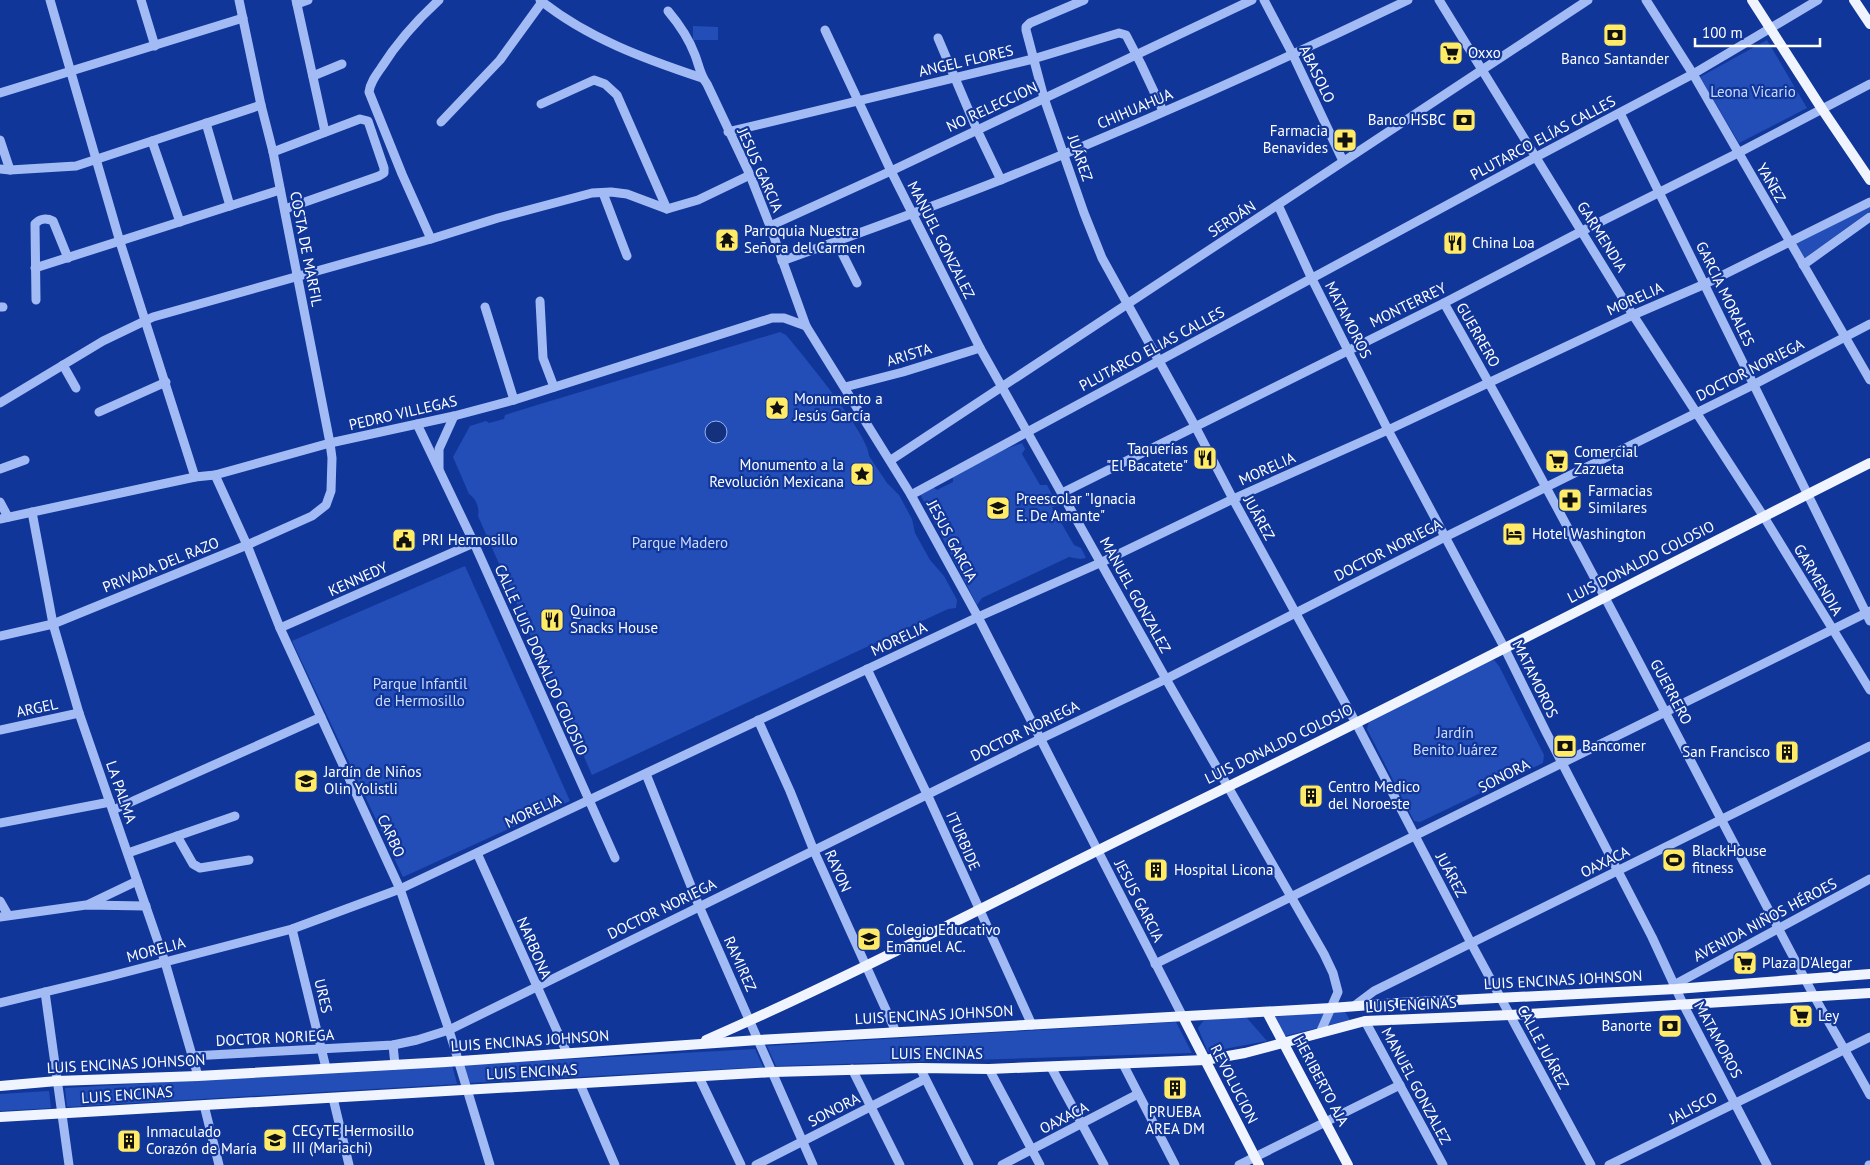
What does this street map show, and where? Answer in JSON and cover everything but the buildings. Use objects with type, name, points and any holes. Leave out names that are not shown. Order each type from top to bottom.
[{"type":"main road","points":[[1752,0],[1870,180]]},
{"type":"main road","points":[[1854,0],[1870,24]]},
{"type":"main road","name":"LUIS DONALDO COLOSIO","points":[[698,1044],[750,1021],[979,910],[1356,723],[1870,463]]},
{"type":"main road","name":"LUIS ENCINAS JOHNSON","points":[[0,1086],[57,1081],[198,1076],[395,1065],[896,1032],[1502,999],[1749,982],[1805,980],[1870,974]]},
{"type":"main road","name":"LUIS ENCINAS","points":[[0,1117],[773,1072],[920,1068],[989,1069],[1205,1060],[1245,1053],[1365,1021],[1510,1015],[1870,993]]},
{"type":"main road","name":"HERIBERTO AJA","points":[[1267,1012],[1348,1165]]},
{"type":"main road","name":"REVOLUCION","points":[[1183,1017],[1257,1161]]},
{"type":"street","points":[[50,0],[120,242],[195,477]]},
{"type":"street","points":[[141,0],[155,46]]},
{"type":"street","name":"COSTA DE MARFIL","points":[[239,0],[285,209],[330,444],[331,491],[326,505]]},
{"type":"street","points":[[308,0],[297,2],[325,132]]},
{"type":"street","points":[[431,239],[369,92],[377,73],[405,33],[439,0]]},
{"type":"street","name":"JUÁREZ","points":[[1084,0],[1027,24],[1026,30],[1044,98],[1084,213],[1102,258],[1160,361],[1233,499],[1356,723],[1471,943]]},
{"type":"street","points":[[1225,12],[1239,0]]},
{"type":"street","points":[[1225,12],[1252,0]]},
{"type":"street","name":"ABASOLO","points":[[1264,0],[1293,55],[1343,161]]},
{"type":"street","name":"CHIHUAHUA","points":[[782,261],[1001,180],[1065,154],[1293,55],[1408,0]]},
{"type":"street","name":"GARMENDIA","points":[[1439,0],[1633,314],[1764,517],[1870,690]]},
{"type":"street","name":"SERDÁN","points":[[890,460],[1588,0]]},
{"type":"street","name":"YAÑEZ","points":[[1646,0],[1693,74],[1870,380]]},
{"type":"street","name":"PLUTARCO ELÍAS CALLES","points":[[1406,227],[1693,74],[1818,0]]},
{"type":"street","points":[[442,122],[500,60],[541,1],[600,38],[638,56],[702,78]]},
{"type":"street","name":"JESUS GARCIA","points":[[668,11],[685,35],[702,78],[707,84],[750,176],[806,326],[911,495],[978,617],[1183,1017]]},
{"type":"street","name":"NO RELECCION","points":[[770,226],[891,172],[1225,12]]},
{"type":"street","points":[[0,94],[243,18]]},
{"type":"street","name":"MANUEL GONZALEZ","points":[[825,30],[891,172],[980,348],[1102,562],[1166,679],[1324,954],[1337,983],[1338,992],[1337,999],[1320,1033]]},
{"type":"street","name":"ANGEL FLORES","points":[[728,132],[1033,59],[1119,33],[1126,35],[1163,111]]},
{"type":"street","points":[[938,38],[977,130],[1001,180]]},
{"type":"street","points":[[313,76],[342,64]]},
{"type":"street","points":[[541,104],[594,80],[605,84],[617,95],[668,209]]},
{"type":"street","name":"MONTERREY","points":[[1062,492],[1444,303],[1582,230],[1738,153],[1870,84]]},
{"type":"street","points":[[0,169],[76,166],[261,106]]},
{"type":"street","name":"GARCIA MORALES","points":[[1620,113],[1869,615]]},
{"type":"street","points":[[273,152],[360,119],[368,121],[384,168],[384,172],[360,183],[285,209]]},
{"type":"street","points":[[206,123],[230,206]]},
{"type":"street","points":[[0,140],[10,170]]},
{"type":"street","points":[[152,141],[180,222]]},
{"type":"street","points":[[0,403],[103,341],[146,320],[431,239],[498,218],[592,193],[611,192],[627,194],[668,209],[698,200],[750,176]]},
{"type":"street","points":[[35,268],[280,190]]},
{"type":"street","points":[[603,193],[627,256]]},
{"type":"street","name":"MORELIA","points":[[0,1003],[292,929],[400,889],[978,617],[1102,562],[1233,499],[1388,430],[1633,314],[1705,284],[1870,202]]},
{"type":"street","name":"MATAMOROS","points":[[1278,205],[1312,278],[1388,430],[1504,648],[1652,937],[1683,1004],[1767,1165]]},
{"type":"street","points":[[1803,265],[1870,217]]},
{"type":"street","points":[[36,300],[35,224],[41,219],[53,221],[68,258]]},
{"type":"street","name":"PLUTARCO ELIAS CALLES","points":[[911,495],[1406,227]]},
{"type":"street","points":[[836,241],[857,283]]},
{"type":"street","points":[[540,301],[542,358],[554,387]]},
{"type":"street","name":"GUERRERO","points":[[1444,303],[1489,382],[1666,711],[1813,995],[1870,1095]]},
{"type":"street","points":[[486,307],[514,400]]},
{"type":"street","name":"PEDRO VILLEGAS","points":[[4,518],[195,477],[215,475],[330,444],[454,416],[514,400],[772,318],[784,318],[806,326]]},
{"type":"street","name":"DOCTOR NORIEGA","points":[[192,1056],[392,1045],[417,1040],[449,1030],[927,794],[1166,679],[1445,536],[1696,413],[1870,324]]},
{"type":"street","name":"ARISTA","points":[[845,387],[903,372],[980,348]]},
{"type":"street","points":[[64,365],[76,388]]},
{"type":"street","points":[[99,412],[166,382]]},
{"type":"street","points":[[439,471],[439,449],[454,416]]},
{"type":"street","name":"CALLE LUIS DONALDO COLOSIO","points":[[417,424],[474,543],[615,858]]},
{"type":"street","points":[[0,469],[25,460]]},
{"type":"street","name":"CARBO","points":[[215,475],[280,628],[400,889],[449,1030],[490,1165]]},
{"type":"street","points":[[0,502],[4,518]]},
{"type":"street","name":"PRIVADA DEL RAZO","points":[[0,636],[53,624],[246,545],[312,516],[326,505]]},
{"type":"street","name":"LA PALMA","points":[[32,512],[53,624],[79,713],[146,906],[198,1076]]},
{"type":"street","name":"KENNEDY","points":[[280,628],[474,543]]},
{"type":"street","name":"SONORA","points":[[1155,964],[1561,762],[1832,630],[1869,615]]},
{"type":"street","name":"ITURBIDE","points":[[867,669],[927,794],[1032,1025]]},
{"type":"street","name":"ARGEL","points":[[0,730],[79,713]]},
{"type":"street","points":[[0,823],[112,806],[321,717]]},
{"type":"street","name":"RAYON","points":[[758,720],[790,791],[814,851],[896,1032]]},
{"type":"street","name":"OAXACA","points":[[1354,1006],[1374,991],[1870,746]]},
{"type":"street","name":"RAMIREZ","points":[[646,774],[699,906],[813,1165]]},
{"type":"street","points":[[128,854],[235,816]]},
{"type":"street","points":[[177,836],[193,864],[200,868],[249,860]]},
{"type":"street","name":"NARBONA","points":[[477,853],[535,986],[567,1053]]},
{"type":"street","name":"AVENIDA NIÑOS HÉROES","points":[[1675,987],[1870,879]]},
{"type":"street","points":[[86,905],[137,881]]},
{"type":"street","points":[[0,901],[4,916],[86,905],[146,906]]},
{"type":"street","name":"URES","points":[[292,929],[326,1068]]},
{"type":"street","name":"CALLE JUÁREZ","points":[[1471,943],[1591,1165]]},
{"type":"street","points":[[45,992],[69,1165]]},
{"type":"street","name":"MANUEL GONZALEZ","points":[[1365,1021],[1443,1165]]},
{"type":"street","name":"JALISCO","points":[[1609,1165],[1870,1037]]},
{"type":"street","points":[[392,1045],[395,1065]]},
{"type":"street","points":[[1123,1064],[1175,1165]]},
{"type":"street","points":[[1051,1067],[1104,1165]]},
{"type":"street","points":[[920,1068],[969,1165]]},
{"type":"street","points":[[852,1069],[900,1165]]},
{"type":"street","points":[[989,1069],[1040,1165]]},
{"type":"street","points":[[700,1077],[740,1165]]},
{"type":"street","name":"SONORA","points":[[756,1165],[926,1079]]},
{"type":"street","points":[[580,1084],[615,1165]]},
{"type":"street","points":[[1239,1165],[1257,1161],[1326,1122],[1400,1085]]},
{"type":"street","name":"OAXACA","points":[[1002,1165],[1138,1094]]},
{"type":"street","points":[[333,1098],[349,1165]]},
{"type":"street","points":[[204,1105],[219,1165]]},
{"type":"green space","points":[[693,26],[718,27],[718,40],[693,40]]},
{"type":"green space","name":"Leona Vicario","points":[[1767,40],[1807,108],[1739,143],[1700,77]]},
{"type":"green space","points":[[1870,204],[1870,211],[1805,258],[1794,240]]},
{"type":"green space","name":"Parque Madero","points":[[780,332],[786,335],[820,376],[859,431],[869,456],[887,483],[899,495],[912,519],[915,533],[930,560],[944,576],[957,600],[956,608],[948,609],[592,775],[478,516],[477,504],[469,494],[453,457],[470,426],[486,421],[489,423],[504,419],[505,415]]},
{"type":"green space","points":[[1022,443],[1025,449],[1022,454],[1040,485],[1047,485],[1058,506],[1052,507],[1074,545],[1081,548],[1086,558],[1069,557],[982,598],[977,605],[920,494],[933,487],[937,490],[953,482],[953,475],[1003,450]]},
{"type":"green space","name":"Parque Infantil de Hermosillo","points":[[465,566],[570,801],[403,877],[292,641]]},
{"type":"green space","name":"Jardín Benito Juárez","points":[[1494,660],[1499,666],[1544,755],[1543,763],[1420,822],[1414,821],[1367,729],[1369,721],[1487,661]]},
{"type":"green space","points":[[1344,1010],[1350,1020],[1285,1036],[1272,1017]]},
{"type":"green space","points":[[1246,1017],[1267,1041],[1208,1052],[1198,1028],[1204,1020]]},
{"type":"green space","points":[[1176,1022],[1192,1053],[776,1066],[767,1046]]},
{"type":"green space","points":[[755,1049],[763,1067],[466,1083],[463,1065]]},
{"type":"green space","points":[[452,1065],[457,1084],[67,1107],[65,1088]]},
{"type":"green space","points":[[49,1091],[51,1108],[0,1111],[0,1094]]},
{"type":"shaded area","points":[[716,421],[724,424],[727,432],[724,440],[716,443],[708,440],[705,432],[708,424]]},
{"type":"place","name":"Banco Santander","points":[[1615,35]]},
{"type":"place","name":"Oxxo","points":[[1451,53]]},
{"type":"place","name":"Banco HSBC","points":[[1464,120]]},
{"type":"place","name":"Farmacia Benavides","points":[[1345,140]]},
{"type":"place","name":"Parroquia Nuestra Señora del Carmen","points":[[727,240]]},
{"type":"place","name":"China Loa","points":[[1455,243]]},
{"type":"place","name":"Monumento a Jesús García","points":[[777,408]]},
{"type":"place","name":"Taquerías \"El Bacatete\"","points":[[1205,458]]},
{"type":"place","name":"Comercial Zazueta","points":[[1557,461]]},
{"type":"place","name":"Monumento a la Revolución Mexicana","points":[[862,474]]},
{"type":"place","name":"Farmacias Similares","points":[[1570,500]]},
{"type":"place","name":"Preescolar \"Ignacia E. De Amante\"","points":[[998,508]]},
{"type":"place","name":"Hotel Washington","points":[[1514,534]]},
{"type":"place","name":"PRI Hermosillo","points":[[404,540]]},
{"type":"place","name":"Quinoa Snacks House","points":[[552,620]]},
{"type":"place","name":"Bancomer","points":[[1565,746]]},
{"type":"place","name":"San Francisco","points":[[1787,752]]},
{"type":"place","name":"Jardín de Niños Olin Yolistli","points":[[306,781]]},
{"type":"place","name":"Centro Medico del Noroeste","points":[[1311,796]]},
{"type":"place","name":"BlackHouse fitness","points":[[1674,860]]},
{"type":"place","name":"Hospital Licona","points":[[1156,870]]},
{"type":"place","name":"Colegio Educativo Emanuel AC.","points":[[869,939]]},
{"type":"place","name":"Plaza D'Alegar","points":[[1745,963]]},
{"type":"place","name":"Ley","points":[[1801,1016]]},
{"type":"place","name":"Banorte","points":[[1670,1026]]},
{"type":"place","name":"PRUEBA AREA DM","points":[[1175,1088]]},
{"type":"place","name":"CECyTE Hermosillo III (Mariachi)","points":[[275,1140]]},
{"type":"place","name":"Inmaculado Corazón de María","points":[[129,1141]]}]
